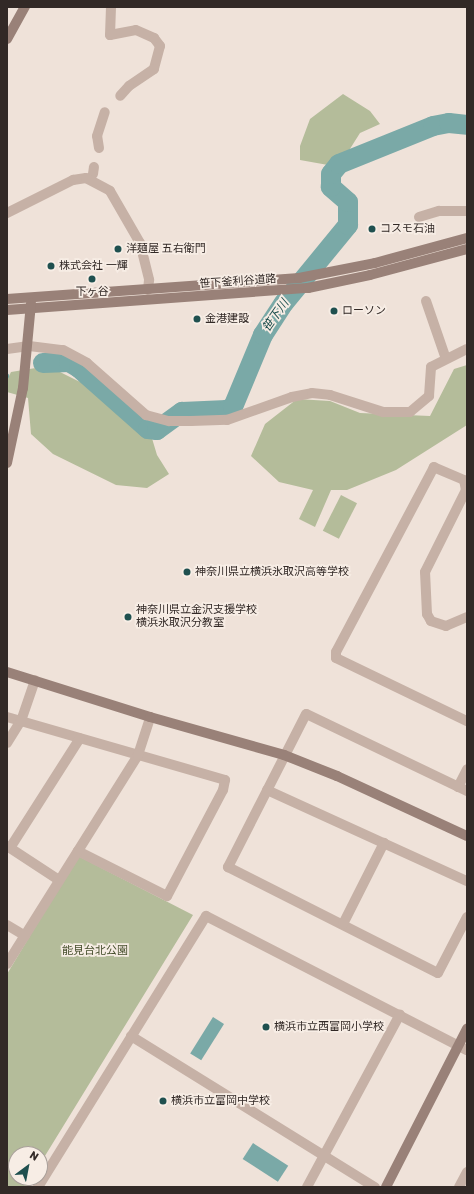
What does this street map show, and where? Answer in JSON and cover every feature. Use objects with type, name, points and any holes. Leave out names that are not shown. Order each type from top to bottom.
[{"type":"street","points":[[7,39],[25,7]]},
{"type":"street","points":[[111,7],[110,35],[136,30],[154,38],[160,46],[154,69],[129,86],[120,96]]},
{"type":"street","points":[[99,148],[97,136],[105,112]]},
{"type":"street","points":[[7,213],[73,180],[86,178],[110,191],[140,243],[149,280],[148,290]]},
{"type":"street","points":[[419,218],[439,211],[467,211]]},
{"type":"street","name":"笹下釜利谷道路","points":[[7,299],[276,280],[375,263],[467,238]]},
{"type":"street","name":"笹下釜利谷道路","points":[[7,310],[308,288],[370,275],[467,249]]},
{"type":"street","points":[[7,463],[29,346],[31,297]]},
{"type":"street","points":[[426,301],[446,359]]},
{"type":"street","points":[[7,349],[29,346],[63,350],[74,355],[146,416],[181,421],[227,420],[292,397],[312,393],[330,395],[383,412],[410,412],[429,396],[432,367],[467,349]]},
{"type":"street","points":[[467,617],[446,626],[431,621],[427,614],[425,572],[466,490],[464,480],[434,467],[336,652],[336,658],[467,721]]},
{"type":"street","points":[[7,672],[150,717],[284,755],[337,776],[467,836]]},
{"type":"street","points":[[7,743],[21,721],[35,680]]},
{"type":"street","points":[[467,769],[462,789],[306,714],[228,867],[438,973],[467,917]]},
{"type":"street","points":[[7,717],[225,780],[223,790],[167,896],[78,851]]},
{"type":"street","points":[[7,964],[138,756],[150,717]]},
{"type":"street","points":[[59,880],[9,847],[80,738]]},
{"type":"street","points":[[267,790],[467,881]]},
{"type":"street","points":[[343,924],[384,843]]},
{"type":"street","points":[[38,1187],[206,916],[463,1047]]},
{"type":"street","points":[[7,925],[25,936]]},
{"type":"street","points":[[308,1187],[326,1156],[400,1014]]},
{"type":"street","points":[[386,1187],[463,1047],[467,1029]]},
{"type":"street","points":[[131,1036],[374,1187]]},
{"type":"street","points":[[459,1187],[467,1172]]},
{"type":"green space","points":[[343,94],[370,111],[380,124],[360,133],[348,152],[328,165],[300,160],[300,146],[310,119]]},
{"type":"green space","points":[[467,365],[467,425],[396,470],[347,490],[331,490],[315,527],[299,519],[313,490],[279,482],[251,456],[265,424],[297,399],[330,401],[360,413],[430,416],[454,369]]},
{"type":"green space","points":[[48,366],[78,381],[119,394],[148,425],[157,455],[169,474],[147,488],[116,485],[53,454],[31,434],[28,398],[7,392],[7,380],[11,372]]},
{"type":"green space","points":[[341,495],[357,503],[339,539],[323,531]]},
{"type":"green space","name":"能見台北公園","points":[[78,856],[193,915],[48,1151],[48,1146],[8,1146],[8,1186],[27,1186],[26,1187],[7,1187],[7,974]]},
{"type":"water","points":[[213,1017],[224,1024],[201,1060],[190,1053]]},
{"type":"water","points":[[253,1143],[288,1166],[278,1182],[243,1159]]},
{"type":"waterway","name":"笹下川","points":[[43,363],[69,362],[79,368],[148,429],[157,430],[182,412],[227,410],[233,407],[263,335],[284,303],[348,225],[348,202],[331,187],[331,174],[339,164],[433,126],[449,123],[467,125]]},
{"type":"place","name":"コスモ石油","points":[[372,229]]},
{"type":"place","name":"洋麺屋 五右衛門","points":[[118,249]]},
{"type":"place","name":"株式会社 一輝","points":[[51,266]]},
{"type":"place","name":"下ヶ谷","points":[[92,279]]},
{"type":"place","name":"ローソン","points":[[334,311]]},
{"type":"place","name":"金港建設","points":[[197,319]]},
{"type":"place","name":"神奈川県立横浜氷取沢高等学校","points":[[187,572]]},
{"type":"place","name":"神奈川県立金沢支援学校 横浜氷取沢分教室","points":[[128,617]]},
{"type":"place","name":"横浜市立西富岡小学校","points":[[266,1027]]},
{"type":"place","name":"横浜市立富岡中学校","points":[[163,1101]]}]
